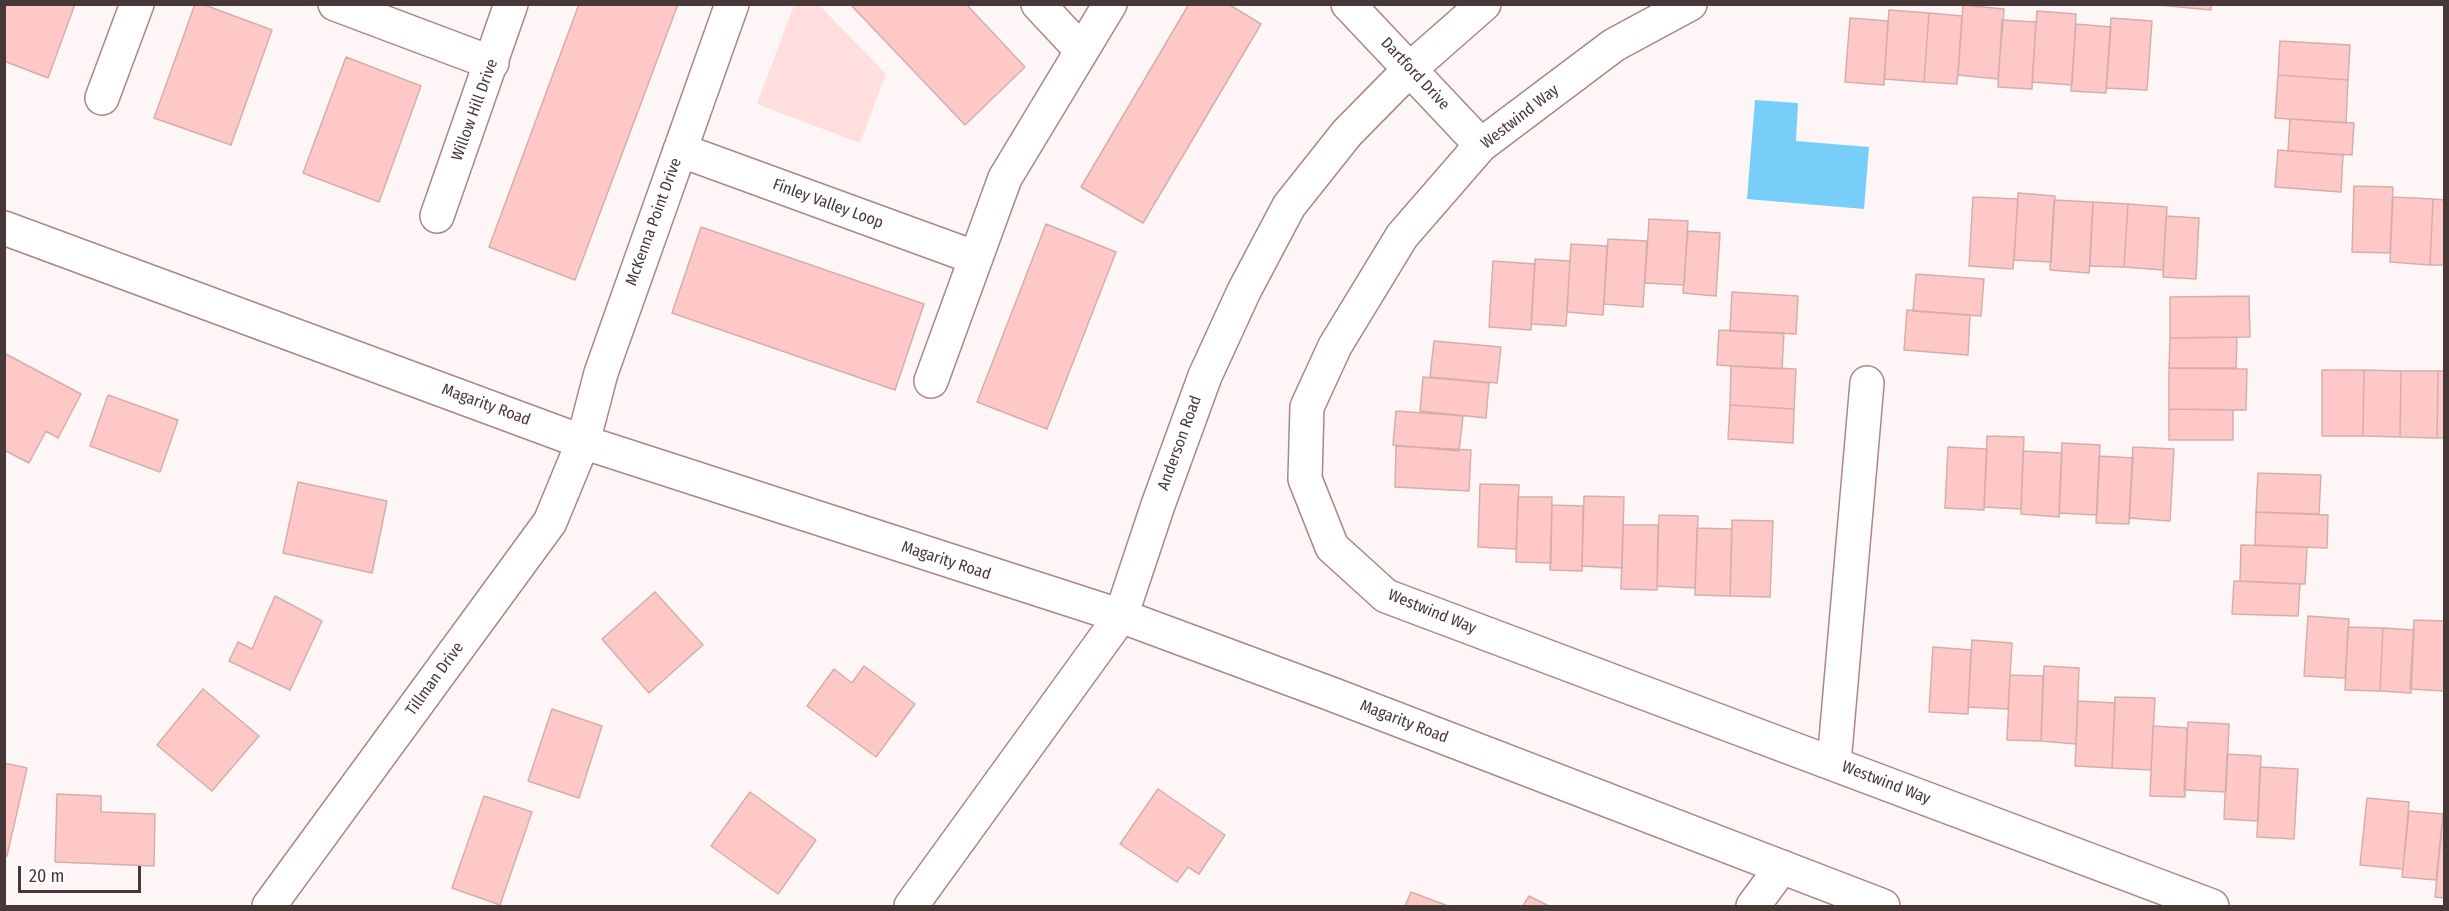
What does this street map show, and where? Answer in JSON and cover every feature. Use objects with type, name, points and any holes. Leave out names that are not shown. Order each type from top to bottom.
[{"type":"street","points":[[102,98],[137,4]]},
{"type":"street","points":[[335,4],[492,63]]},
{"type":"street","name":"Willow Hill Drive","points":[[437,216],[511,4]]},
{"type":"street","name":"McKenna Point Drive","points":[[583,442],[601,373],[732,4]]},
{"type":"street","points":[[1038,4],[1081,50]]},
{"type":"street","points":[[931,381],[1005,178],[1110,4]]},
{"type":"street","name":"Dartford Drive","points":[[1348,4],[1481,145]]},
{"type":"street","name":"Anderson Road","points":[[911,906],[1121,616],[1201,387],[1244,291],[1289,206],[1347,134],[1410,69],[1484,4]]},
{"type":"street","name":"Westwind Way","points":[[1690,4],[1614,45],[1481,145],[1402,236],[1335,346],[1307,407],[1305,479],[1332,547],[1386,596],[2212,906]]},
{"type":"street","name":"Finley Valley Loop","points":[[680,150],[976,258]]},
{"type":"street","name":"Magarity Road","points":[[4,228],[583,442],[1121,616],[1334,694],[1883,906]]},
{"type":"street","points":[[1834,763],[1867,383]]},
{"type":"street","name":"Tillman Drive","points":[[269,906],[550,522],[583,442]]},
{"type":"street","points":[[1753,906],[1782,867]]},
{"type":"shaded area","points":[[794,5],[819,5],[886,74],[860,143],[757,104]]},
{"type":"water","points":[[1755,100],[1798,103],[1796,141],[1869,147],[1864,209],[1747,199]]},
{"type":"building","points":[[4,4],[75,4],[48,78],[4,61]]},
{"type":"building","points":[[195,4],[202,4],[272,30],[231,145],[154,118]]},
{"type":"building","points":[[579,4],[678,4],[575,280],[489,247]]},
{"type":"building","points":[[850,4],[966,4],[1025,67],[965,125]]},
{"type":"building","points":[[1189,4],[1228,4],[1261,24],[1143,223],[1081,187]]},
{"type":"building","points":[[2148,4],[2211,4],[2211,10]]},
{"type":"building","points":[[1963,5],[2004,9],[1998,79],[1958,75]]},
{"type":"building","points":[[1889,10],[1929,13],[1924,82],[1884,79]]},
{"type":"building","points":[[2037,11],[2076,14],[2072,85],[2032,82]]},
{"type":"building","points":[[1929,13],[1962,16],[1957,84],[1924,82]]},
{"type":"building","points":[[1850,18],[1888,21],[1884,85],[1845,82]]},
{"type":"building","points":[[2111,18],[2152,21],[2147,90],[2106,88]]},
{"type":"building","points":[[2002,20],[2036,22],[2032,89],[1998,87]]},
{"type":"building","points":[[2076,24],[2111,27],[2106,93],[2071,91]]},
{"type":"building","points":[[2280,41],[2350,45],[2348,80],[2278,75]]},
{"type":"building","points":[[346,57],[421,86],[379,202],[303,173]]},
{"type":"building","points":[[2278,75],[2348,80],[2346,123],[2275,118]]},
{"type":"building","points":[[2290,119],[2354,123],[2352,155],[2288,151]]},
{"type":"building","points":[[2278,150],[2343,155],[2341,192],[2275,187]]},
{"type":"building","points":[[2354,186],[2393,187],[2390,253],[2352,252]]},
{"type":"building","points":[[2018,193],[2055,196],[2051,262],[2014,260]]},
{"type":"building","points":[[1973,197],[2018,199],[2013,269],[1969,266]]},
{"type":"building","points":[[2393,197],[2433,199],[2430,265],[2390,262]]},
{"type":"building","points":[[2433,199],[2444,200],[2444,265],[2430,265]]},
{"type":"building","points":[[2054,200],[2093,202],[2089,273],[2050,270]]},
{"type":"building","points":[[2093,202],[2128,204],[2124,267],[2090,266]]},
{"type":"building","points":[[2128,204],[2167,207],[2163,270],[2124,267]]},
{"type":"building","points":[[2166,216],[2199,218],[2196,279],[2163,277]]},
{"type":"building","points":[[1649,219],[1688,221],[1684,285],[1645,283]]},
{"type":"building","points":[[1046,224],[1116,252],[1047,429],[977,402]]},
{"type":"building","points":[[701,227],[924,304],[895,390],[672,313]]},
{"type":"building","points":[[1688,231],[1720,233],[1716,296],[1683,293]]},
{"type":"building","points":[[1608,239],[1647,241],[1643,307],[1604,304]]},
{"type":"building","points":[[1571,244],[1607,246],[1603,315],[1567,312]]},
{"type":"building","points":[[1535,259],[1570,261],[1566,326],[1531,324]]},
{"type":"building","points":[[1493,261],[1535,264],[1531,330],[1489,327]]},
{"type":"building","points":[[1916,274],[1984,279],[1981,316],[1913,311]]},
{"type":"building","points":[[1732,292],[1798,296],[1796,334],[1730,331]]},
{"type":"building","points":[[2249,296],[2250,337],[2170,338],[2170,297]]},
{"type":"building","points":[[1907,310],[1970,315],[1968,355],[1904,350]]},
{"type":"building","points":[[1719,330],[1784,333],[1782,369],[1717,365]]},
{"type":"building","points":[[2237,337],[2236,368],[2169,368],[2170,338]]},
{"type":"building","points":[[1434,341],[1501,347],[1497,383],[1430,377]]},
{"type":"building","points":[[4,353],[81,394],[58,438],[46,431],[29,463],[4,450]]},
{"type":"building","points":[[1731,366],[1796,369],[1794,409],[1730,405]]},
{"type":"building","points":[[2169,368],[2247,369],[2246,410],[2169,409]]},
{"type":"building","points":[[2322,370],[2364,370],[2363,436],[2322,436]]},
{"type":"building","points":[[2364,370],[2401,371],[2400,437],[2363,436]]},
{"type":"building","points":[[2401,371],[2438,371],[2437,438],[2400,437]]},
{"type":"building","points":[[2438,371],[2444,371],[2444,438],[2437,438]]},
{"type":"building","points":[[1423,377],[1489,383],[1486,418],[1420,411]]},
{"type":"building","points":[[108,395],[178,420],[160,472],[90,446]]},
{"type":"building","points":[[1730,405],[1794,409],[1793,443],[1728,439]]},
{"type":"building","points":[[2169,409],[2233,410],[2233,440],[2169,440]]},
{"type":"building","points":[[1396,411],[1463,416],[1459,451],[1393,445]]},
{"type":"building","points":[[1987,436],[2024,437],[2021,509],[1984,507]]},
{"type":"building","points":[[2062,443],[2100,445],[2097,515],[2059,513]]},
{"type":"building","points":[[1396,446],[1471,450],[1469,491],[1395,487]]},
{"type":"building","points":[[1948,447],[1987,449],[1984,510],[1945,508]]},
{"type":"building","points":[[2133,447],[2174,449],[2170,521],[2129,518]]},
{"type":"building","points":[[2023,451],[2062,453],[2059,517],[2021,514]]},
{"type":"building","points":[[2099,456],[2133,458],[2129,524],[2096,523]]},
{"type":"building","points":[[2258,473],[2321,475],[2319,514],[2256,512]]},
{"type":"building","points":[[298,482],[387,501],[372,573],[283,553]]},
{"type":"building","points":[[1480,484],[1519,485],[1516,549],[1478,547]]},
{"type":"building","points":[[1584,496],[1624,497],[1622,568],[1582,566]]},
{"type":"building","points":[[1518,497],[1552,497],[1551,563],[1516,562]]},
{"type":"building","points":[[1552,505],[1583,506],[1582,571],[1550,570]]},
{"type":"building","points":[[2256,512],[2328,515],[2327,548],[2255,545]]},
{"type":"building","points":[[1659,515],[1698,516],[1695,588],[1657,586]]},
{"type":"building","points":[[1732,520],[1773,521],[1770,597],[1730,596]]},
{"type":"building","points":[[1623,525],[1658,525],[1657,590],[1621,589]]},
{"type":"building","points":[[1697,528],[1732,529],[1730,596],[1695,595]]},
{"type":"building","points":[[2241,545],[2307,547],[2305,584],[2240,581]]},
{"type":"building","points":[[2234,581],[2300,584],[2298,616],[2232,614]]},
{"type":"building","points":[[655,592],[703,645],[649,693],[602,639]]},
{"type":"building","points":[[275,596],[322,621],[290,690],[229,661],[238,642],[252,649]]},
{"type":"building","points":[[2308,616],[2349,619],[2345,678],[2304,676]]},
{"type":"building","points":[[2414,620],[2444,621],[2444,691],[2410,689]]},
{"type":"building","points":[[2348,627],[2383,628],[2380,691],[2345,690]]},
{"type":"building","points":[[2383,628],[2414,630],[2411,693],[2380,691]]},
{"type":"building","points":[[1972,640],[2012,643],[2008,709],[1968,707]]},
{"type":"building","points":[[1933,647],[1971,650],[1968,714],[1929,712]]},
{"type":"building","points":[[864,666],[915,704],[876,757],[807,706],[834,669],[852,683]]},
{"type":"building","points":[[2044,666],[2079,668],[2076,744],[2041,741]]},
{"type":"building","points":[[2010,675],[2043,676],[2041,741],[2007,740]]},
{"type":"building","points":[[203,689],[259,736],[212,791],[157,745]]},
{"type":"building","points":[[2115,697],[2155,698],[2151,770],[2112,768]]},
{"type":"building","points":[[2078,701],[2115,703],[2112,768],[2075,766]]},
{"type":"building","points":[[552,709],[602,726],[579,798],[528,781]]},
{"type":"building","points":[[2188,722],[2229,724],[2226,792],[2184,790]]},
{"type":"building","points":[[2153,726],[2187,728],[2185,797],[2150,796]]},
{"type":"building","points":[[2227,754],[2261,756],[2258,821],[2224,819]]},
{"type":"building","points":[[4,763],[27,768],[7,856],[4,855]]},
{"type":"building","points":[[2260,767],[2298,769],[2294,839],[2257,837]]},
{"type":"building","points":[[1158,789],[1225,835],[1199,874],[1188,867],[1177,882],[1120,844]]},
{"type":"building","points":[[750,792],[816,840],[778,894],[711,846]]},
{"type":"building","points":[[57,794],[101,796],[101,812],[155,814],[154,866],[55,862]]},
{"type":"building","points":[[484,796],[532,812],[500,905],[452,888]]},
{"type":"building","points":[[2367,798],[2409,802],[2403,869],[2360,865]]},
{"type":"building","points":[[2409,811],[2443,814],[2436,880],[2402,877]]},
{"type":"building","points":[[2442,826],[2444,826],[2444,898],[2435,897]]},
{"type":"building","points":[[1411,892],[1448,906],[1405,906]]},
{"type":"building","points":[[1529,896],[1549,906],[1523,906]]}]
